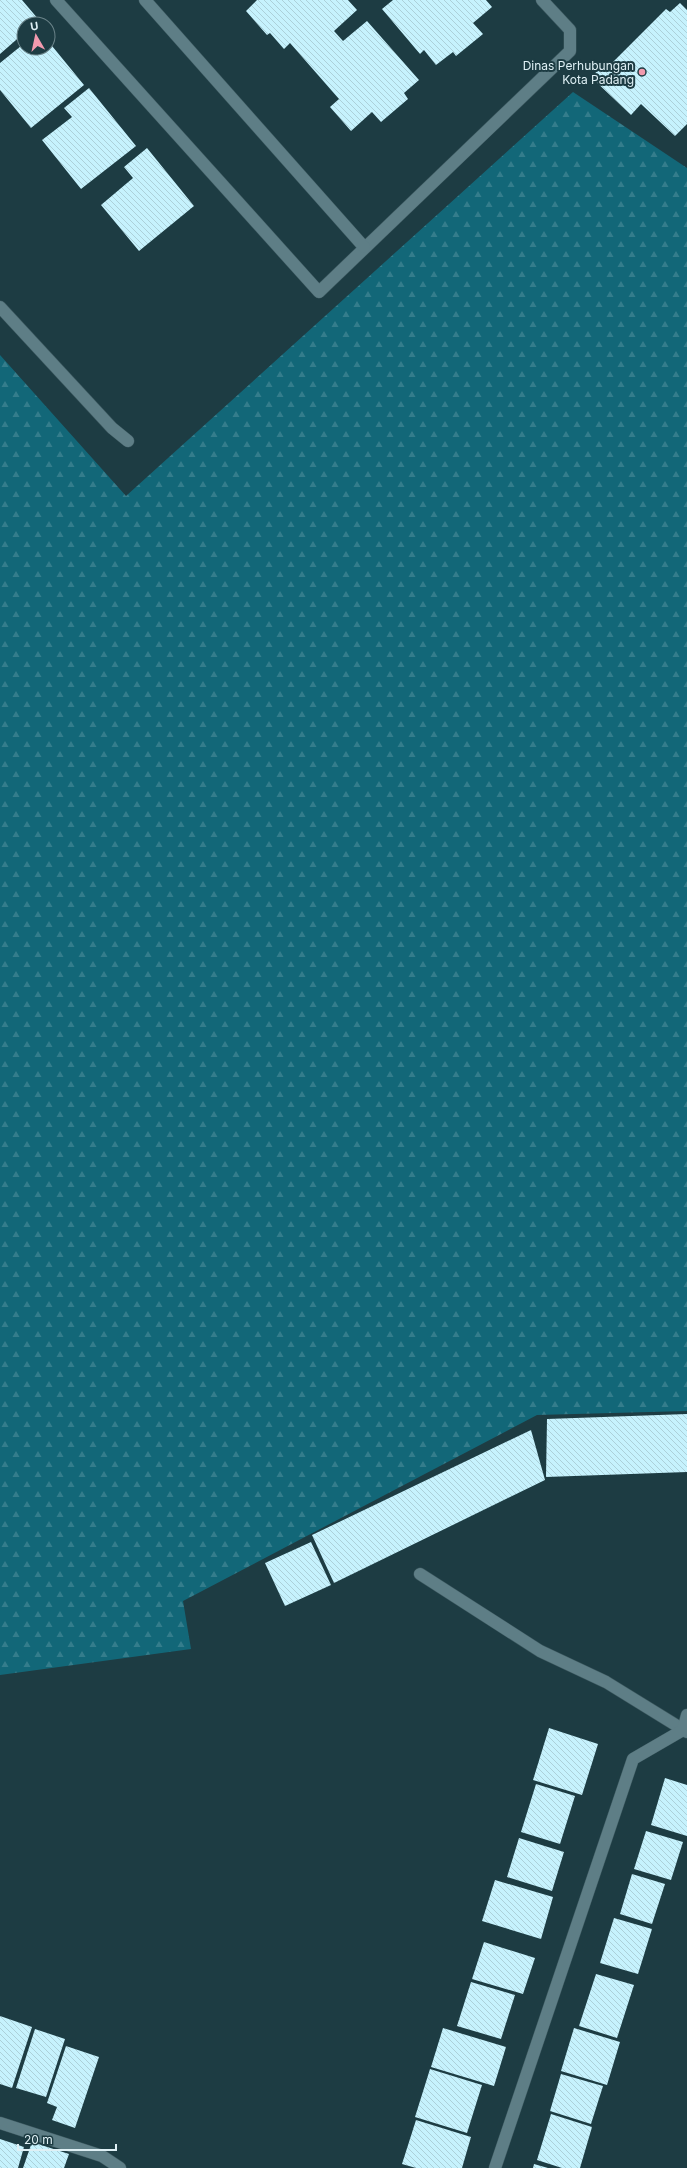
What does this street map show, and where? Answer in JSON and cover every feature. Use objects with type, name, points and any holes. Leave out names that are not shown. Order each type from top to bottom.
[{"type":"street","points":[[56,0],[319,292],[364,247],[570,51],[570,30],[542,0]]},
{"type":"street","points":[[145,0],[364,247]]},
{"type":"street","points":[[0,307],[112,428],[128,441]]},
{"type":"street","points":[[420,1574],[540,1651],[606,1682],[685,1731]]},
{"type":"street","points":[[685,1731],[687,1715]]},
{"type":"street","points":[[495,2168],[633,1759],[685,1731]]},
{"type":"street","points":[[0,2123],[102,2156],[120,2168]]},
{"type":"green space","points":[[573,92],[687,168],[687,1411],[537,1415],[183,1601],[191,1649],[0,1675],[0,355],[126,496]]},
{"type":"building","points":[[0,0],[22,0],[36,16],[16,16],[16,40],[0,54]]},
{"type":"building","points":[[257,0],[348,0],[357,10],[334,31],[343,41],[367,21],[419,80],[404,93],[408,99],[381,122],[372,112],[351,131],[330,107],[339,99],[290,43],[284,49],[270,33],[267,35],[246,11]]},
{"type":"building","points":[[393,0],[486,0],[492,7],[473,23],[483,34],[456,56],[453,52],[436,65],[424,50],[420,54],[382,9]]},
{"type":"building","name":"Dinas Perhubungan Kota Padang","points":[[680,3],[687,10],[687,124],[675,136],[641,104],[631,115],[591,77],[605,64],[608,67],[666,9],[670,12]]},
{"type":"building","points":[[16,50],[16,56],[56,56],[56,51],[84,85],[31,128],[0,90],[0,63]]},
{"type":"building","points":[[89,88],[136,146],[81,189],[42,140],[72,117],[64,108]]},
{"type":"building","points":[[147,148],[194,206],[139,251],[101,205],[133,178],[124,167]]},
{"type":"building","points":[[687,1414],[687,1472],[546,1477],[547,1419]]},
{"type":"building","points":[[531,1430],[545,1480],[334,1583],[312,1535]]},
{"type":"building","points":[[311,1542],[331,1585],[285,1606],[265,1563]]},
{"type":"building","points":[[549,1728],[598,1744],[582,1795],[533,1780]]},
{"type":"building","points":[[665,1778],[687,1785],[687,1836],[651,1825]]},
{"type":"building","points":[[536,1784],[575,1796],[560,1844],[521,1832]]},
{"type":"building","points":[[646,1831],[683,1842],[671,1880],[634,1869]]},
{"type":"building","points":[[519,1838],[564,1852],[552,1891],[507,1877]]},
{"type":"building","points":[[632,1874],[665,1884],[652,1924],[620,1914]]},
{"type":"building","points":[[495,1880],[553,1897],[541,1939],[482,1921]]},
{"type":"building","points":[[614,1918],[652,1929],[638,1974],[600,1963]]},
{"type":"building","points":[[484,1942],[535,1958],[523,1994],[472,1979]]},
{"type":"building","points":[[596,1974],[634,1985],[617,2038],[579,2026]]},
{"type":"building","points":[[471,1982],[515,1995],[501,2039],[457,2026]]},
{"type":"building","points":[[0,2016],[32,2027],[12,2088],[0,2084]]},
{"type":"building","points":[[443,2028],[506,2047],[494,2086],[431,2067]]},
{"type":"building","points":[[574,2028],[620,2042],[607,2085],[561,2071]]},
{"type":"building","points":[[35,2029],[65,2039],[46,2097],[16,2088]]},
{"type":"building","points":[[66,2046],[99,2057],[75,2128],[52,2120],[57,2107],[47,2103]]},
{"type":"building","points":[[430,2069],[482,2085],[467,2133],[415,2117]]},
{"type":"building","points":[[561,2074],[603,2086],[591,2124],[550,2111]]},
{"type":"building","points":[[551,2114],[592,2127],[580,2168],[562,2168],[537,2160]]},
{"type":"building","points":[[416,2120],[471,2137],[462,2168],[416,2168],[402,2164]]},
{"type":"building","points":[[0,2139],[24,2147],[18,2168],[0,2168]]},
{"type":"building","points":[[32,2142],[69,2154],[64,2168],[23,2168]]},
{"type":"building","points":[[534,2164],[548,2168],[533,2168]]},
{"type":"place","name":"Dinas Perhubungan Kota Padang","points":[[642,72]]}]
